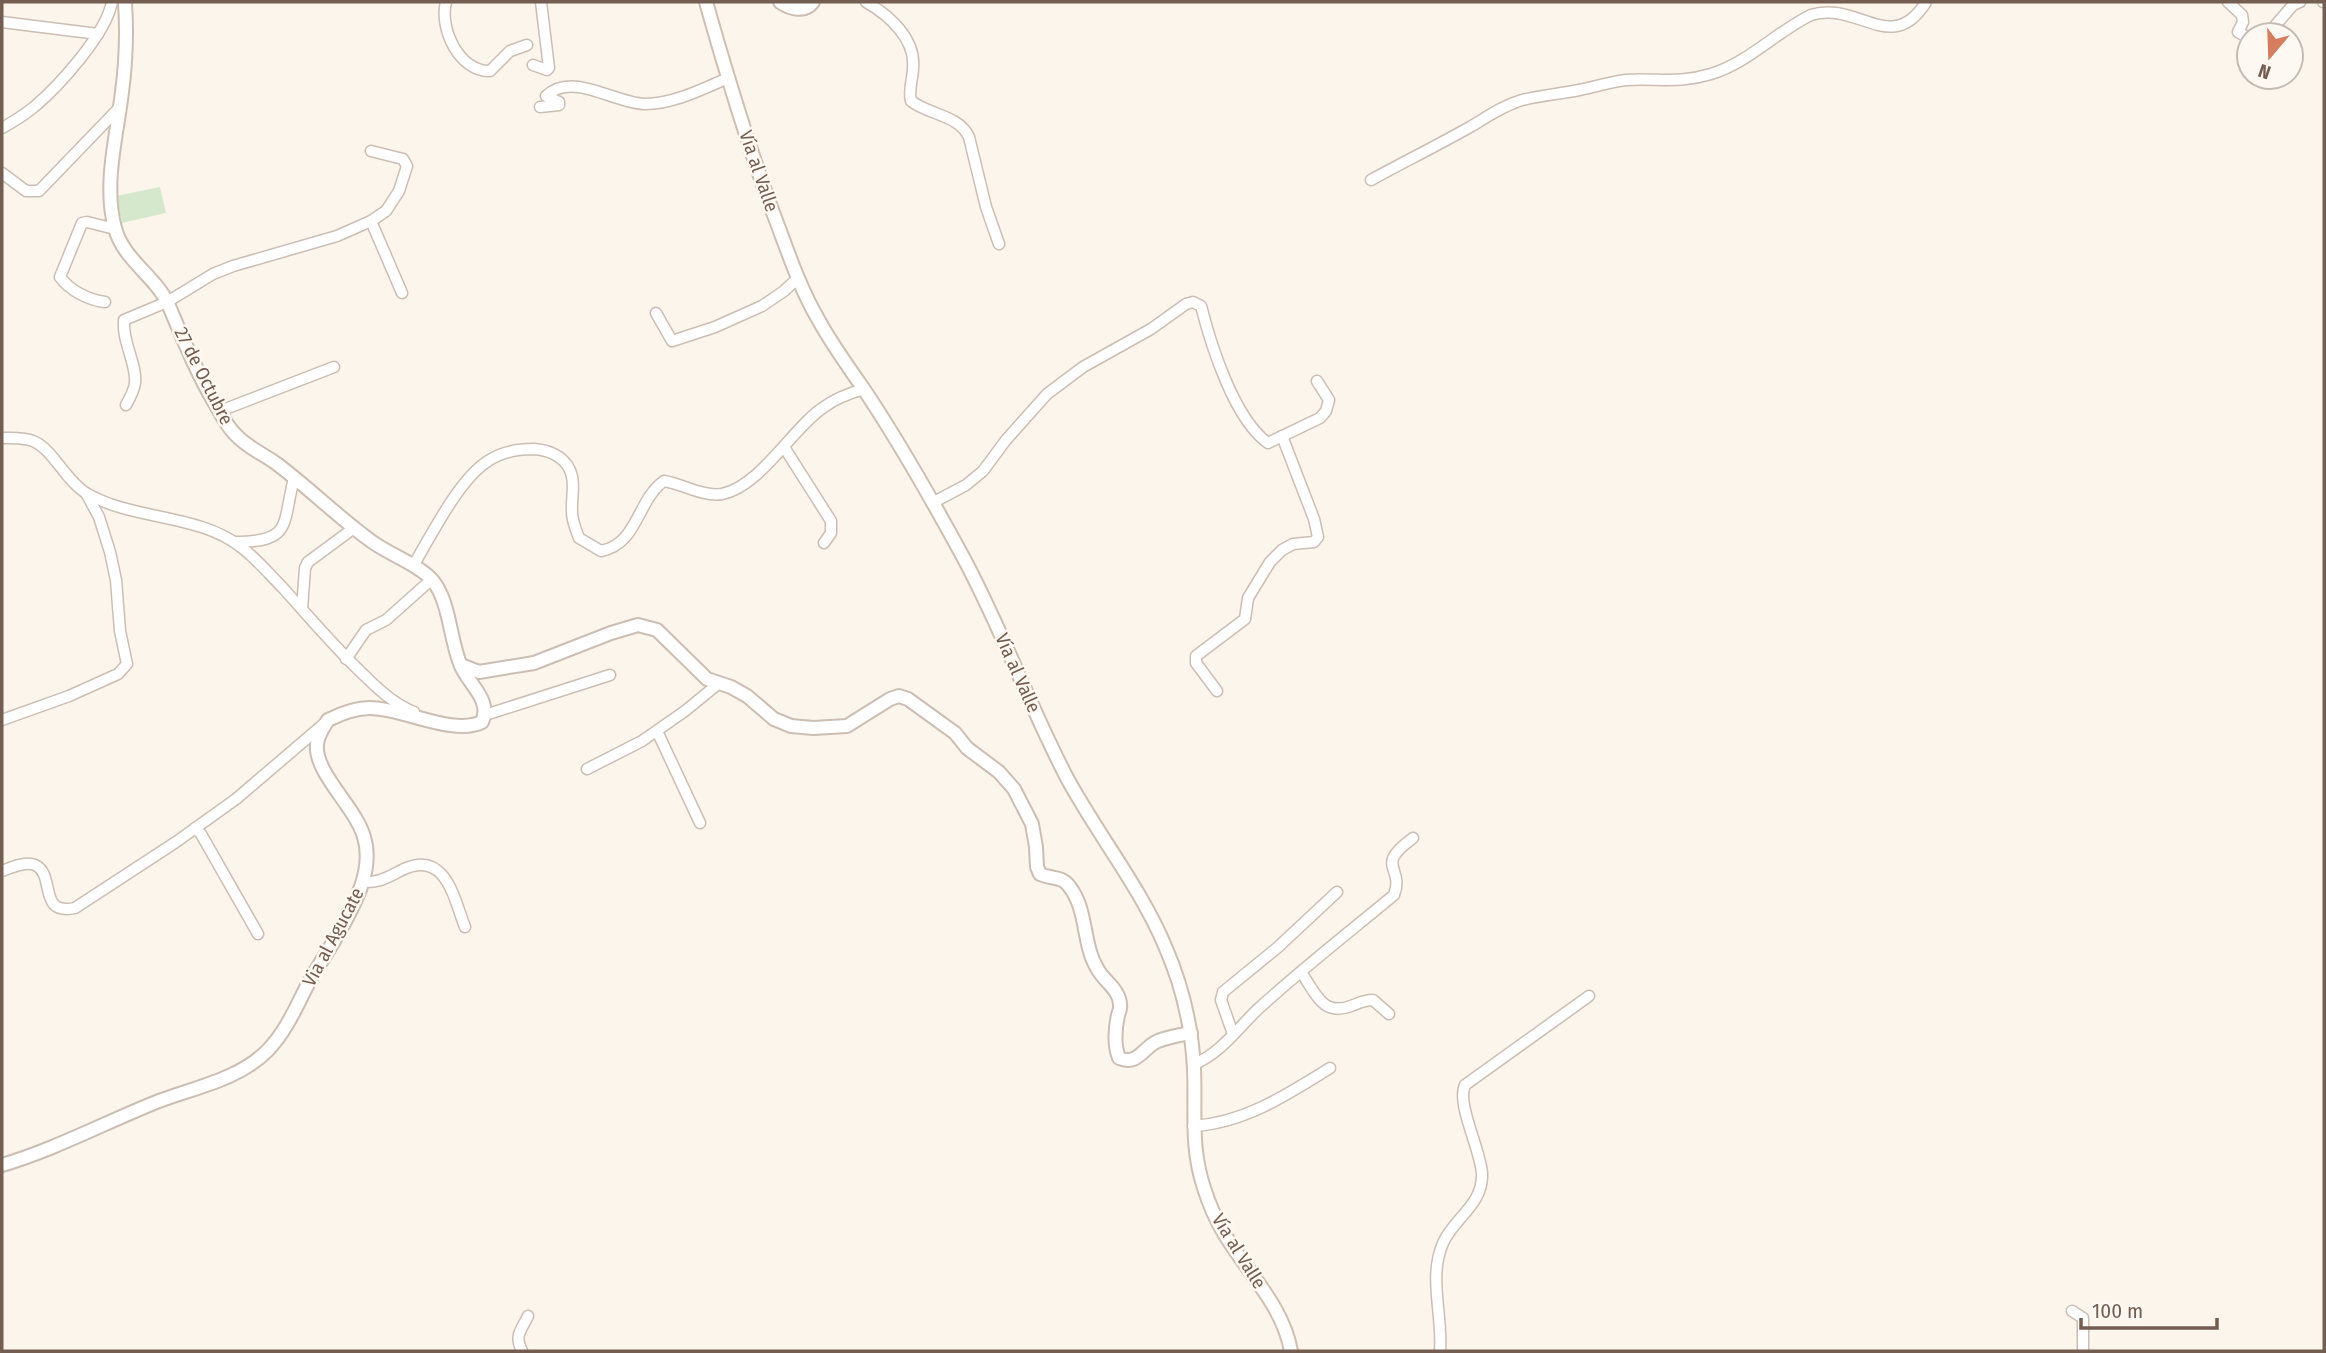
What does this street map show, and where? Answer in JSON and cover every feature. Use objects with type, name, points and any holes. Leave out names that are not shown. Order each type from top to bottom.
[{"type":"street","points":[[5,125],[34,107],[67,73],[98,34],[112,2]]},
{"type":"street","name":"27 de Octubre","points":[[125,2],[126,61],[111,178],[115,229],[125,250],[167,302],[198,373],[232,431],[248,446],[276,463],[354,528],[394,557],[414,566],[432,579]]},
{"type":"street","points":[[446,2],[445,25],[450,41],[472,66],[482,71],[490,71],[510,51],[527,46]]},
{"type":"street","points":[[533,65],[547,70],[550,68],[541,2]]},
{"type":"street","name":"Vía al Valle","points":[[706,2],[759,176],[798,278],[830,341],[864,389],[965,561],[1052,749],[1083,808],[1141,900],[1163,941],[1182,995],[1191,1033],[1196,1161],[1215,1217],[1275,1308],[1292,1351]]},
{"type":"street","points":[[780,2],[799,10],[809,7],[813,2]]},
{"type":"street","points":[[866,2],[879,9],[901,28],[914,64],[909,95],[911,102],[958,122],[965,129],[999,244]]},
{"type":"street","points":[[1371,180],[1502,107],[1520,101],[1624,80],[1671,82],[1711,74],[1730,67],[1812,15],[1838,10],[1897,26],[1918,15],[1926,2]]},
{"type":"street","points":[[2228,2],[2242,15],[2243,21]]},
{"type":"street","points":[[2279,21],[2293,5],[2300,2]]},
{"type":"street","points":[[2,22],[98,34]]},
{"type":"street","points":[[540,107],[559,105],[559,102],[547,98],[546,95],[565,85],[629,102],[658,103],[698,91],[728,78]]},
{"type":"street","points":[[2,173],[26,191],[39,191],[120,107]]},
{"type":"street","points":[[127,405],[135,383],[135,373],[123,335],[124,320],[167,302],[213,274],[337,236],[386,211],[399,191],[407,166],[403,159],[371,151]]},
{"type":"street","points":[[371,221],[402,293]]},
{"type":"street","points":[[104,302],[91,300],[64,283],[60,277],[82,223],[115,229]]},
{"type":"street","points":[[656,313],[672,341],[715,327],[762,306],[798,278]]},
{"type":"street","points":[[932,503],[967,485],[983,471],[1047,394],[1083,367],[1151,329],[1186,304],[1193,302],[1201,306],[1218,360],[1232,393],[1259,437],[1268,443],[1320,418],[1326,411],[1329,400],[1317,381]]},
{"type":"street","points":[[219,411],[334,367]]},
{"type":"street","points":[[414,566],[449,505],[471,475],[487,461],[506,453],[541,449],[556,454],[567,466],[573,482],[572,513],[579,538],[601,551],[609,549],[626,537],[649,495],[664,481],[702,492],[723,494],[737,488],[754,476],[823,407],[864,389]]},
{"type":"street","points":[[1217,691],[1196,663],[1196,656],[1245,619],[1248,598],[1270,562],[1282,550],[1293,544],[1314,542],[1318,537],[1314,519],[1282,436]]},
{"type":"street","points":[[2,438],[20,438],[36,442],[85,493],[99,517],[116,580],[120,631],[127,664],[118,674],[69,696],[2,720]]},
{"type":"street","points":[[784,447],[831,521],[831,533],[824,543]]},
{"type":"street","points":[[233,542],[260,541],[279,533],[288,513],[294,478]]},
{"type":"street","points":[[85,493],[129,511],[191,524],[233,542],[253,556],[346,659],[406,709],[430,720]]},
{"type":"street","points":[[302,609],[305,568],[308,562],[354,528]]},
{"type":"street","points":[[2,871],[27,864],[35,865],[41,870],[54,903],[59,908],[75,908],[236,799],[328,720],[351,711],[369,708],[466,726],[482,722],[485,715],[483,701],[461,665],[443,603],[432,579],[386,620],[366,630],[346,659]]},
{"type":"street","points":[[461,665],[479,671],[534,663],[638,625],[657,630],[707,679],[731,687],[747,696],[774,719],[791,726],[813,729],[847,726],[877,705],[900,696],[908,699],[944,723],[967,748],[999,772],[1014,789],[1032,824],[1040,874],[1061,878],[1076,895],[1085,918],[1096,968],[1116,992],[1120,1005],[1115,1048],[1119,1058],[1127,1062],[1135,1060],[1160,1040],[1191,1033]]},
{"type":"street","points":[[485,715],[610,675]]},
{"type":"street","points":[[587,769],[642,741],[718,684]]},
{"type":"street","name":"Via al Agucate","points":[[2,1165],[35,1155],[160,1101],[232,1075],[267,1051],[284,1030],[339,932],[363,882],[365,838],[355,814],[321,768],[317,754],[317,742],[328,720]]},
{"type":"street","points":[[657,731],[700,823]]},
{"type":"street","points":[[195,828],[258,934]]},
{"type":"street","points":[[1194,1064],[1205,1060],[1301,972],[1394,895],[1397,886],[1391,866],[1393,856],[1413,838]]},
{"type":"street","points":[[363,882],[383,881],[418,865],[435,868],[449,885],[465,927]]},
{"type":"street","points":[[1233,1034],[1221,1000],[1223,992],[1277,948],[1337,892]]},
{"type":"street","points":[[1301,972],[1327,1007],[1340,1010],[1373,1000],[1389,1014]]},
{"type":"street","points":[[1440,1351],[1442,1333],[1437,1282],[1439,1255],[1452,1227],[1474,1204],[1480,1192],[1482,1174],[1462,1091],[1465,1085],[1588,996]]},
{"type":"street","points":[[1194,1126],[1241,1118],[1283,1097],[1330,1068]]},
{"type":"street","points":[[2072,1311],[2083,1318],[2083,1351]]},
{"type":"street","points":[[522,1351],[518,1342],[519,1332],[528,1316]]},
{"type":"green space","points":[[160,187],[166,213],[122,223],[116,196]]}]
